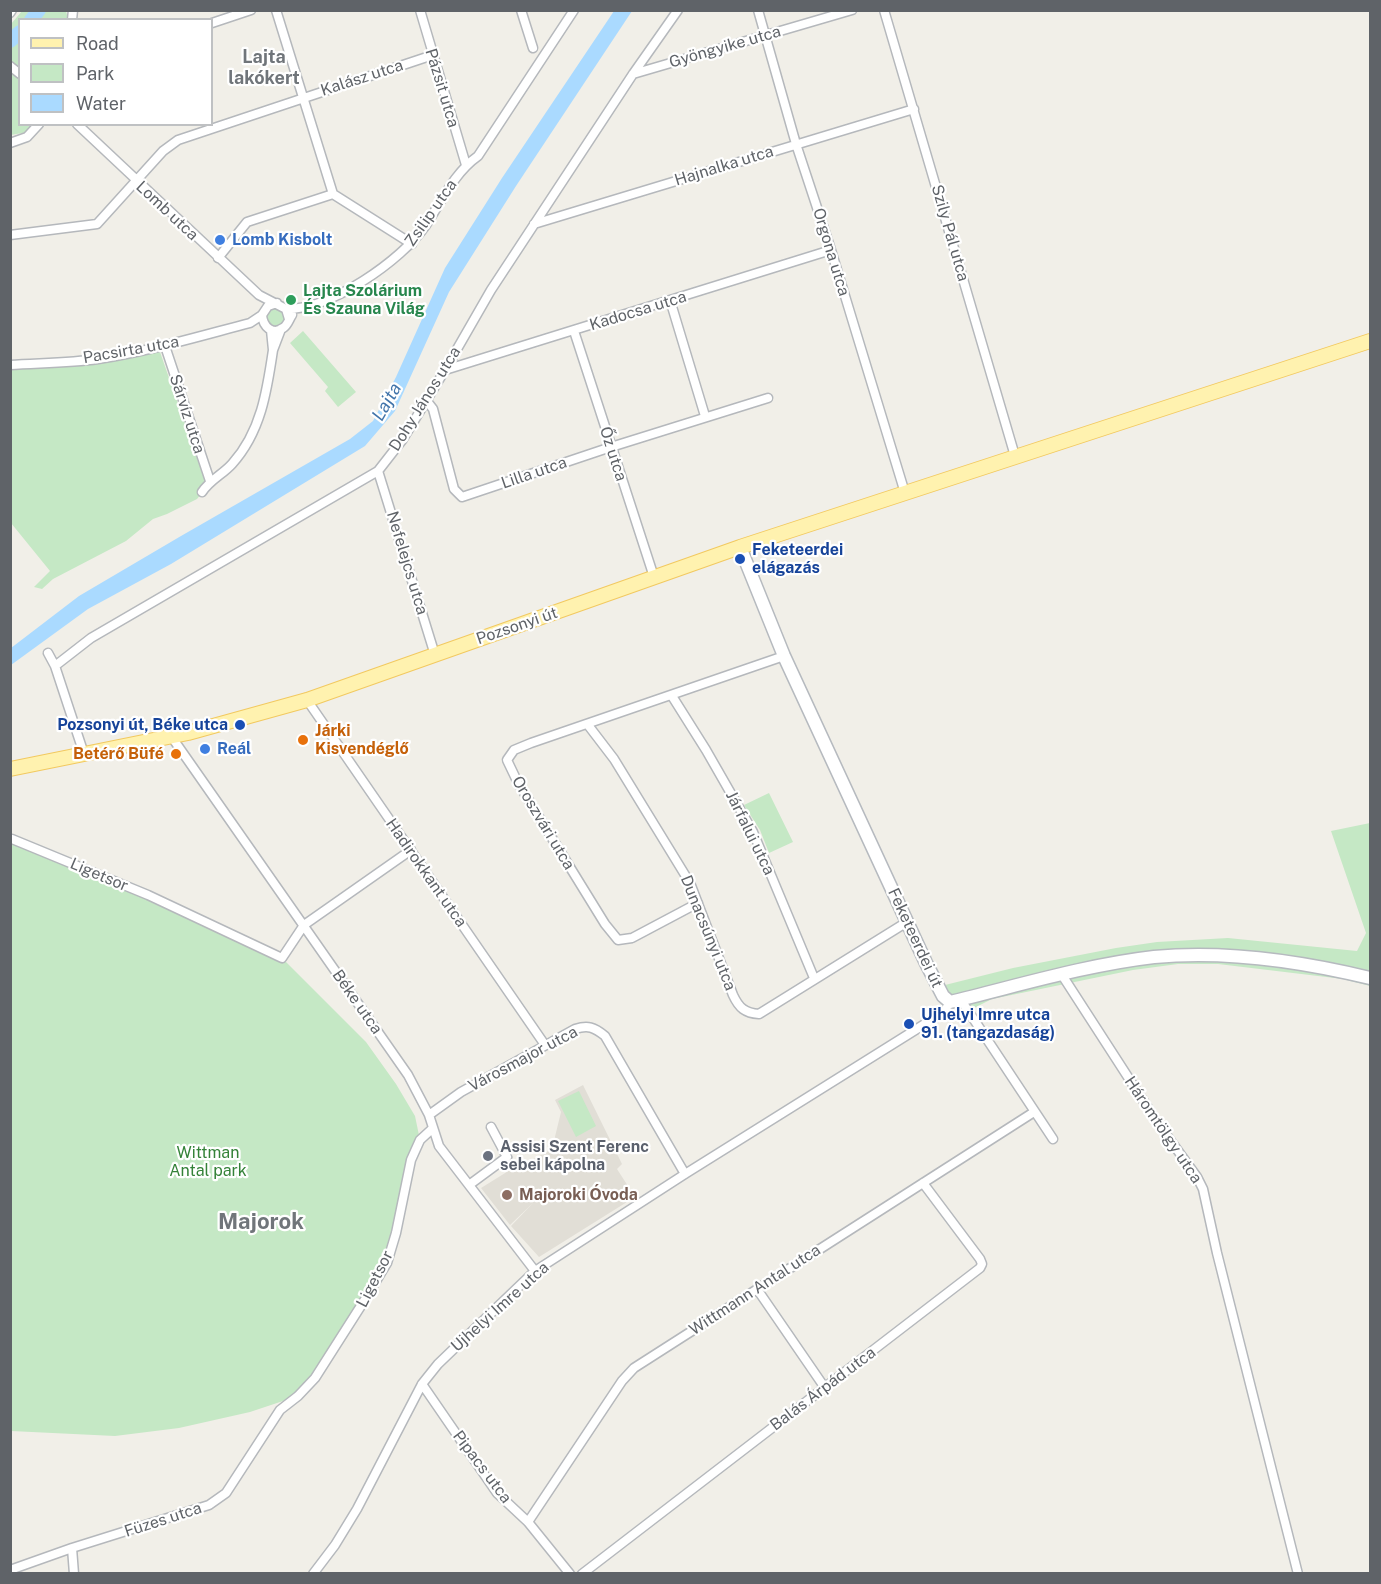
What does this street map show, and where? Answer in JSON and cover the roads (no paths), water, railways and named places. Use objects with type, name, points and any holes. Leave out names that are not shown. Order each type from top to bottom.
[{"type":"main road","name":"Pozsonyi út","points":[[10,769],[171,736],[307,700],[740,547],[1371,340]]},
{"type":"main road","name":"Feketeerdei út","points":[[740,547],[784,656],[943,996],[955,1001],[1132,960],[1199,955],[1289,962],[1371,978]]},
{"type":"street","points":[[213,23],[251,10]]},
{"type":"street","points":[[276,10],[333,194],[412,244]]},
{"type":"street","name":"Pázsit utca","points":[[420,10],[466,165]]},
{"type":"street","points":[[521,10],[533,48]]},
{"type":"street","name":"Zsilip utca","points":[[299,309],[319,302],[378,273],[412,244],[466,165],[478,156],[574,10]]},
{"type":"street","name":"Dohy János utca","points":[[55,666],[91,638],[378,471],[403,439],[491,290],[633,74],[678,10]]},
{"type":"street","name":"Orgona utca","points":[[758,10],[796,144],[831,250],[904,493]]},
{"type":"street","name":"Gyöngyike utca","points":[[633,74],[852,10]]},
{"type":"street","name":"Szily Pál utca","points":[[884,10],[1015,456]]},
{"type":"street","name":"Kalász utca","points":[[10,235],[97,224],[163,151],[178,140],[433,55]]},
{"type":"street","name":"Hajnalka utca","points":[[534,224],[914,109]]},
{"type":"street","points":[[10,143],[27,137],[37,126]]},
{"type":"street","name":"Lomb utca","points":[[79,126],[259,295]]},
{"type":"street","points":[[218,258],[248,222],[333,194]]},
{"type":"street","name":"Kadocsa utca","points":[[445,370],[831,250]]},
{"type":"street","points":[[259,295],[286,309],[289,319]]},
{"type":"street","points":[[259,295],[273,350]]},
{"type":"street","points":[[670,300],[705,417]]},
{"type":"street","points":[[250,323],[268,306],[278,303]]},
{"type":"street","points":[[286,309],[299,309]]},
{"type":"street","points":[[202,492],[210,481],[231,466],[249,443],[268,384],[273,350],[281,329],[299,309]]},
{"type":"street","points":[[250,323],[281,329]]},
{"type":"street","name":"Pacsirta utca","points":[[10,365],[94,359],[165,346],[250,323]]},
{"type":"street","name":"Őz utca","points":[[574,331],[654,578]]},
{"type":"street","name":"Sárvíz utca","points":[[165,346],[210,481]]},
{"type":"street","name":"Lilla utca","points":[[426,400],[433,409],[454,489],[462,497],[768,398]]},
{"type":"street","name":"Nefelejcs utca","points":[[378,471],[435,655]]},
{"type":"street","points":[[48,653],[55,666],[84,754]]},
{"type":"street","name":"Oroszvári utca","points":[[698,903],[632,938],[618,940],[605,924],[518,783],[507,760],[513,750],[784,656]]},
{"type":"street","name":"Járfalui utca","points":[[672,696],[753,832],[814,978]]},
{"type":"street","name":"Hadirokkant utca","points":[[307,700],[545,1045]]},
{"type":"street","name":"Dunacsúnyi utca","points":[[588,725],[614,759],[690,883],[733,995],[739,1007],[748,1014],[759,1014],[907,922]]},
{"type":"street","name":"Béke utca","points":[[171,736],[408,1075],[429,1114],[432,1130],[439,1146],[535,1271]]},
{"type":"street","name":"Ligetsor","points":[[12,839],[148,895],[282,958],[304,925]]},
{"type":"street","points":[[304,925],[411,850]]},
{"type":"street","name":"Háromtölgy utca","points":[[1062,975],[1203,1189],[1298,1574]]},
{"type":"street","points":[[955,1001],[1053,1139]]},
{"type":"street","name":"Ujhelyi Imre utca","points":[[312,1574],[335,1545],[357,1509],[422,1383],[438,1364],[535,1271],[685,1173],[944,1012],[955,1001]]},
{"type":"street","name":"Városmajor utca","points":[[429,1114],[461,1092],[575,1029],[586,1026],[596,1029],[605,1036],[685,1173]]},
{"type":"street","name":"Wittmann Antal utca","points":[[528,1522],[622,1381],[634,1368],[1034,1112]]},
{"type":"street","points":[[469,1185],[507,1157],[491,1127]]},
{"type":"street","name":"Ligetsor","points":[[280,1410],[298,1396],[315,1378],[340,1342],[387,1263],[396,1233],[411,1160],[420,1140],[432,1130]]},
{"type":"street","name":"Balás Árpád utca","points":[[582,1574],[981,1267],[980,1259],[923,1183]]},
{"type":"street","points":[[757,1289],[825,1388]]},
{"type":"street","name":"Pipacs utca","points":[[422,1383],[497,1493],[528,1522],[570,1574]]},
{"type":"street","name":"Füzes utca","points":[[10,1570],[209,1504],[225,1493],[280,1410]]},
{"type":"street","points":[[72,1548],[74,1574]]},
{"type":"water","name":"Lajta","points":[[614,11],[632,11],[449,292],[395,411],[365,446],[171,564],[88,609],[11,665],[11,648],[79,596],[350,439],[373,421],[396,377],[445,268],[502,178]]},
{"type":"waterway","points":[[33,18],[39,10]]},
{"type":"waterway","points":[[10,41],[18,34]]},
{"type":"place","name":"Lomb Kisbolt","points":[[220,240]]},
{"type":"place","name":"Lajta Szolárium És Szauna Világ","points":[[291,300]]},
{"type":"place","name":"Feketeerdei elágazás","points":[[740,559]]},
{"type":"place","name":"Pozsonyi út, Béke utca","points":[[240,725]]},
{"type":"place","name":"Járki Kisvendéglő","points":[[303,740]]},
{"type":"place","name":"Reál","points":[[205,749]]},
{"type":"place","name":"Betérő Büfé","points":[[176,754]]},
{"type":"place","name":"Ujhelyi Imre utca 91. (tangazdaság)","points":[[909,1024]]},
{"type":"place","name":"Assisi Szent Ferenc sebei kápolna","points":[[488,1156]]},
{"type":"place","name":"Majoroki Óvoda","points":[[507,1195]]},
{"type":"district","name":"Lajta lakókert","points":[[264,67]]},
{"type":"district","name":"Majorok","points":[[261,1222]]},
{"type":"park label","name":"Wittman Antal park","points":[[208,1162]]}]
